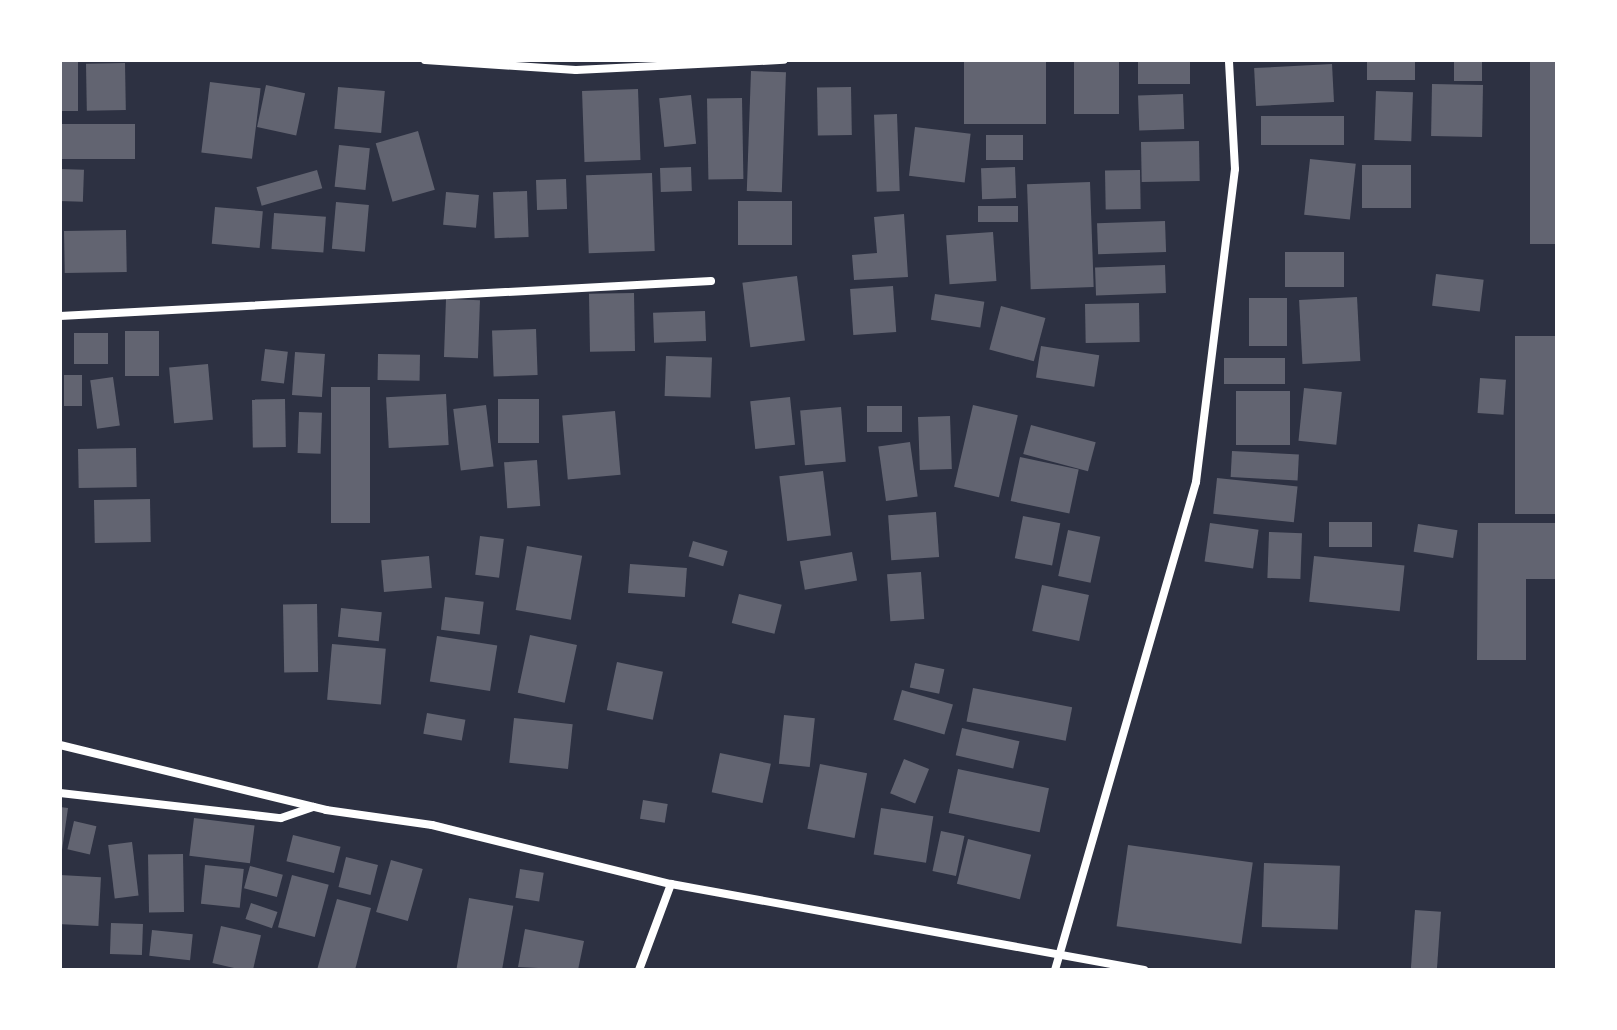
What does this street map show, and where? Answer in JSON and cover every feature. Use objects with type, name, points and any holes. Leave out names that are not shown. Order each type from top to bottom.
[{"type":"street","points":[[425,60],[576,70],[784,60]]},
{"type":"street","points":[[1055,970],[1196,482],[1235,169],[1229,60]]},
{"type":"street","points":[[60,316],[711,281]]},
{"type":"street","points":[[60,745],[313,807],[432,825],[671,884],[1144,970]]},
{"type":"street","points":[[60,793],[281,818],[313,807]]},
{"type":"street","points":[[639,970],[671,884]]},
{"type":"building","points":[[964,60],[1046,60],[1046,124],[964,124]]},
{"type":"building","points":[[1074,60],[1119,60],[1119,114],[1074,114]]},
{"type":"building","points":[[1138,60],[1190,60],[1190,84],[1138,84]]},
{"type":"building","points":[[1367,60],[1415,60],[1415,80],[1367,80]]},
{"type":"building","points":[[1454,60],[1482,60],[1482,81],[1454,81]]},
{"type":"building","points":[[1530,60],[1557,60],[1557,244],[1530,244]]},
{"type":"building","points":[[61,61],[78,61],[78,111],[61,111]]},
{"type":"building","points":[[125,63],[126,110],[87,111],[86,64]]},
{"type":"building","points":[[1332,64],[1334,102],[1256,106],[1254,68]]},
{"type":"building","points":[[751,71],[786,72],[782,192],[747,191]]},
{"type":"building","points":[[210,82],[261,88],[252,159],[201,152]]},
{"type":"building","points":[[1432,84],[1483,85],[1482,137],[1431,136]]},
{"type":"building","points":[[266,85],[305,93],[296,135],[257,127]]},
{"type":"building","points":[[338,87],[385,91],[381,133],[334,129]]},
{"type":"building","points":[[851,87],[852,135],[818,136],[817,88]]},
{"type":"building","points":[[638,89],[640,160],[585,162],[582,91]]},
{"type":"building","points":[[1376,91],[1413,92],[1411,141],[1374,140]]},
{"type":"building","points":[[1183,94],[1184,129],[1139,131],[1138,96]]},
{"type":"building","points":[[691,95],[696,144],[664,147],[659,98]]},
{"type":"building","points":[[742,98],[743,179],[708,180],[707,99]]},
{"type":"building","points":[[897,114],[900,191],[877,192],[874,115]]},
{"type":"building","points":[[1261,116],[1344,116],[1344,145],[1261,145]]},
{"type":"building","points":[[61,124],[135,124],[135,159],[61,159]]},
{"type":"building","points":[[915,127],[971,134],[965,182],[909,176]]},
{"type":"building","points":[[418,131],[435,190],[393,202],[376,143]]},
{"type":"building","points":[[986,135],[1023,135],[1023,160],[986,160]]},
{"type":"building","points":[[1199,141],[1200,181],[1142,182],[1141,142]]},
{"type":"building","points":[[339,145],[370,148],[365,190],[335,187]]},
{"type":"building","points":[[1310,159],[1356,164],[1350,220],[1304,215]]},
{"type":"building","points":[[1362,165],[1411,165],[1411,208],[1362,208]]},
{"type":"building","points":[[691,167],[692,191],[661,192],[660,168]]},
{"type":"building","points":[[1015,167],[1016,198],[982,199],[981,168]]},
{"type":"building","points":[[60,169],[84,170],[83,202],[60,201]]},
{"type":"building","points":[[317,170],[322,188],[262,206],[256,187]]},
{"type":"building","points":[[1140,170],[1141,209],[1106,210],[1105,171]]},
{"type":"building","points":[[652,173],[655,251],[589,253],[586,175]]},
{"type":"building","points":[[566,179],[567,209],[537,210],[536,180]]},
{"type":"building","points":[[1090,182],[1094,287],[1031,289],[1027,184]]},
{"type":"building","points":[[527,191],[529,237],[495,238],[493,192]]},
{"type":"building","points":[[446,192],[479,195],[476,228],[443,225]]},
{"type":"building","points":[[738,201],[792,201],[792,245],[738,245]]},
{"type":"building","points":[[336,202],[369,205],[365,252],[332,249]]},
{"type":"building","points":[[978,206],[1018,206],[1018,222],[978,222]]},
{"type":"building","points":[[215,207],[263,211],[260,248],[212,244]]},
{"type":"building","points":[[274,213],[326,217],[323,253],[271,249]]},
{"type":"building","points":[[904,214],[908,277],[854,280],[852,255],[877,253],[874,217]]},
{"type":"building","points":[[1165,221],[1166,252],[1098,254],[1097,223]]},
{"type":"building","points":[[126,230],[127,272],[65,273],[64,231]]},
{"type":"building","points":[[993,232],[996,281],[950,284],[946,235]]},
{"type":"building","points":[[1285,252],[1344,252],[1344,287],[1285,287]]},
{"type":"building","points":[[1165,265],[1166,293],[1096,295],[1095,267]]},
{"type":"building","points":[[1436,274],[1484,280],[1480,312],[1432,306]]},
{"type":"building","points":[[797,276],[805,341],[750,347],[742,283]]},
{"type":"building","points":[[893,286],[896,332],[853,335],[850,289]]},
{"type":"building","points":[[634,293],[635,351],[590,352],[589,294]]},
{"type":"building","points":[[935,294],[984,302],[980,328],[931,320]]},
{"type":"building","points":[[1357,297],[1360,361],[1302,364],[1299,300]]},
{"type":"building","points":[[1249,298],[1287,298],[1287,346],[1249,346]]},
{"type":"building","points":[[446,299],[480,300],[478,358],[444,357]]},
{"type":"building","points":[[1139,303],[1140,342],[1086,343],[1085,304]]},
{"type":"building","points":[[1001,306],[1045,318],[1034,361],[989,349]]},
{"type":"building","points":[[705,311],[706,341],[654,343],[653,313]]},
{"type":"building","points":[[536,329],[538,375],[494,377],[492,331]]},
{"type":"building","points":[[125,331],[159,331],[159,376],[125,376]]},
{"type":"building","points":[[74,333],[108,333],[108,364],[74,364]]},
{"type":"building","points":[[1515,336],[1557,336],[1557,514],[1515,514]]},
{"type":"building","points":[[1041,346],[1099,355],[1094,387],[1036,378]]},
{"type":"building","points":[[265,349],[288,352],[284,384],[261,381]]},
{"type":"building","points":[[295,352],[325,354],[322,397],[292,395]]},
{"type":"building","points":[[378,354],[420,355],[420,381],[378,380]]},
{"type":"building","points":[[666,356],[712,358],[711,398],[665,396]]},
{"type":"building","points":[[1224,358],[1285,358],[1285,384],[1224,384]]},
{"type":"building","points":[[208,364],[213,420],[174,423],[169,367]]},
{"type":"building","points":[[64,375],[82,375],[82,406],[64,406]]},
{"type":"building","points":[[113,377],[120,426],[97,429],[90,380]]},
{"type":"building","points":[[1480,378],[1506,380],[1503,415],[1478,413]]},
{"type":"building","points":[[331,387],[370,387],[370,523],[331,523]]},
{"type":"building","points":[[1304,388],[1342,392],[1336,445],[1298,441]]},
{"type":"building","points":[[1236,391],[1290,391],[1290,445],[1236,445]]},
{"type":"building","points":[[446,394],[449,445],[389,448],[386,397]]},
{"type":"building","points":[[790,397],[795,445],[755,449],[750,401]]},
{"type":"building","points":[[285,399],[286,447],[253,448],[252,400]]},
{"type":"building","points":[[498,399],[539,399],[539,443],[498,443]]},
{"type":"building","points":[[486,405],[494,467],[461,471],[453,409]]},
{"type":"building","points":[[973,405],[1018,415],[999,497],[954,487]]},
{"type":"building","points":[[867,406],[902,406],[902,432],[867,432]]},
{"type":"building","points":[[841,407],[846,462],[805,465],[800,411]]},
{"type":"building","points":[[615,411],[621,475],[568,479],[562,416]]},
{"type":"building","points":[[299,412],[322,413],[321,454],[298,453]]},
{"type":"building","points":[[950,416],[952,469],[920,470],[918,417]]},
{"type":"building","points":[[1031,425],[1096,442],[1088,471],[1023,454]]},
{"type":"building","points":[[910,442],[918,496],[886,501],[878,446]]},
{"type":"building","points":[[136,448],[137,487],[79,488],[78,449]]},
{"type":"building","points":[[1232,451],[1299,455],[1298,480],[1231,477]]},
{"type":"building","points":[[1020,457],[1079,469],[1069,513],[1011,501]]},
{"type":"building","points":[[537,460],[540,506],[507,508],[504,462]]},
{"type":"building","points":[[823,471],[831,536],[787,541],[779,476]]},
{"type":"building","points":[[1217,478],[1298,486],[1294,522],[1213,514]]},
{"type":"building","points":[[150,499],[151,542],[95,543],[94,500]]},
{"type":"building","points":[[936,512],[939,557],[891,560],[888,515]]},
{"type":"building","points":[[1023,516],[1060,523],[1052,565],[1015,558]]},
{"type":"building","points":[[1329,522],[1372,522],[1372,547],[1329,547]]},
{"type":"building","points":[[1210,523],[1259,530],[1253,568],[1205,562]]},
{"type":"building","points":[[1478,523],[1557,523],[1557,579],[1526,579],[1526,660],[1477,660]]},
{"type":"building","points":[[1418,524],[1458,530],[1453,558],[1414,552]]},
{"type":"building","points":[[1068,530],[1100,537],[1091,583],[1058,576]]},
{"type":"building","points":[[1269,532],[1302,533],[1300,579],[1267,578]]},
{"type":"building","points":[[480,536],[504,539],[499,578],[475,575]]},
{"type":"building","points":[[693,541],[728,551],[723,566],[689,556]]},
{"type":"building","points":[[527,546],[582,556],[571,620],[516,610]]},
{"type":"building","points":[[852,552],[857,581],[805,590],[800,561]]},
{"type":"building","points":[[429,556],[432,588],[384,592],[381,560]]},
{"type":"building","points":[[1314,556],[1405,566],[1400,611],[1309,602]]},
{"type":"building","points":[[630,564],[687,568],[685,597],[628,593]]},
{"type":"building","points":[[921,572],[924,619],[890,621],[887,574]]},
{"type":"building","points":[[1042,585],[1089,595],[1079,641],[1032,631]]},
{"type":"building","points":[[739,594],[782,605],[774,634],[732,623]]},
{"type":"building","points":[[445,597],[484,602],[480,635],[441,630]]},
{"type":"building","points":[[317,604],[318,672],[284,673],[283,605]]},
{"type":"building","points":[[341,608],[382,612],[379,641],[338,637]]},
{"type":"building","points":[[530,635],[577,645],[565,703],[518,693]]},
{"type":"building","points":[[437,636],[497,646],[490,691],[430,681]]},
{"type":"building","points":[[332,644],[386,649],[381,704],[327,700]]},
{"type":"building","points":[[617,662],[663,672],[653,720],[607,710]]},
{"type":"building","points":[[915,663],[944,669],[939,694],[910,687]]},
{"type":"building","points":[[973,688],[1072,707],[1066,741],[967,721]]},
{"type":"building","points":[[902,690],[953,705],[944,734],[893,720]]},
{"type":"building","points":[[427,713],[465,720],[462,740],[423,734]]},
{"type":"building","points":[[784,715],[815,718],[810,767],[779,764]]},
{"type":"building","points":[[514,718],[573,724],[568,769],[509,763]]},
{"type":"building","points":[[962,728],[1019,741],[1013,769],[956,755]]},
{"type":"building","points":[[720,753],[771,764],[763,803],[712,792]]},
{"type":"building","points":[[904,759],[929,769],[915,803],[890,793]]},
{"type":"building","points":[[820,764],[867,773],[855,838],[807,829]]},
{"type":"building","points":[[958,769],[1049,788],[1040,832],[949,813]]},
{"type":"building","points":[[643,800],[668,804],[665,823],[640,819]]},
{"type":"building","points":[[60,807],[68,808],[62,850],[60,850]]},
{"type":"building","points":[[881,808],[933,816],[926,863],[874,854]]},
{"type":"building","points":[[194,818],[255,825],[250,863],[189,856]]},
{"type":"building","points":[[74,821],[96,826],[90,854],[67,849]]},
{"type":"building","points":[[941,831],[964,836],[956,876],[932,871]]},
{"type":"building","points":[[293,835],[341,847],[334,873],[286,861]]},
{"type":"building","points":[[968,839],[1031,855],[1020,899],[957,884]]},
{"type":"building","points":[[132,842],[139,896],[115,899],[108,845]]},
{"type":"building","points":[[1128,845],[1253,863],[1241,944],[1117,926]]},
{"type":"building","points":[[183,854],[184,912],[149,913],[148,855]]},
{"type":"building","points":[[346,857],[378,865],[371,895],[339,887]]},
{"type":"building","points":[[391,860],[423,869],[408,921],[376,912]]},
{"type":"building","points":[[1264,863],[1340,866],[1338,930],[1262,927]]},
{"type":"building","points":[[205,865],[244,869],[240,908],[201,904]]},
{"type":"building","points":[[250,866],[283,875],[277,897],[244,888]]},
{"type":"building","points":[[520,869],[544,873],[539,901],[515,898]]},
{"type":"building","points":[[60,875],[101,877],[98,926],[60,924]]},
{"type":"building","points":[[292,875],[329,885],[315,937],[278,927]]},
{"type":"building","points":[[469,898],[513,906],[502,970],[456,970]]},
{"type":"building","points":[[337,899],[371,908],[355,970],[317,970]]},
{"type":"building","points":[[251,903],[277,912],[272,928],[245,919]]},
{"type":"building","points":[[1415,910],[1441,912],[1437,970],[1411,970]]},
{"type":"building","points":[[111,923],[143,924],[142,955],[110,954]]},
{"type":"building","points":[[221,926],[261,935],[253,970],[212,963]]},
{"type":"building","points":[[525,929],[584,941],[578,970],[518,967]]},
{"type":"building","points":[[152,930],[193,934],[190,960],[149,956]]}]
